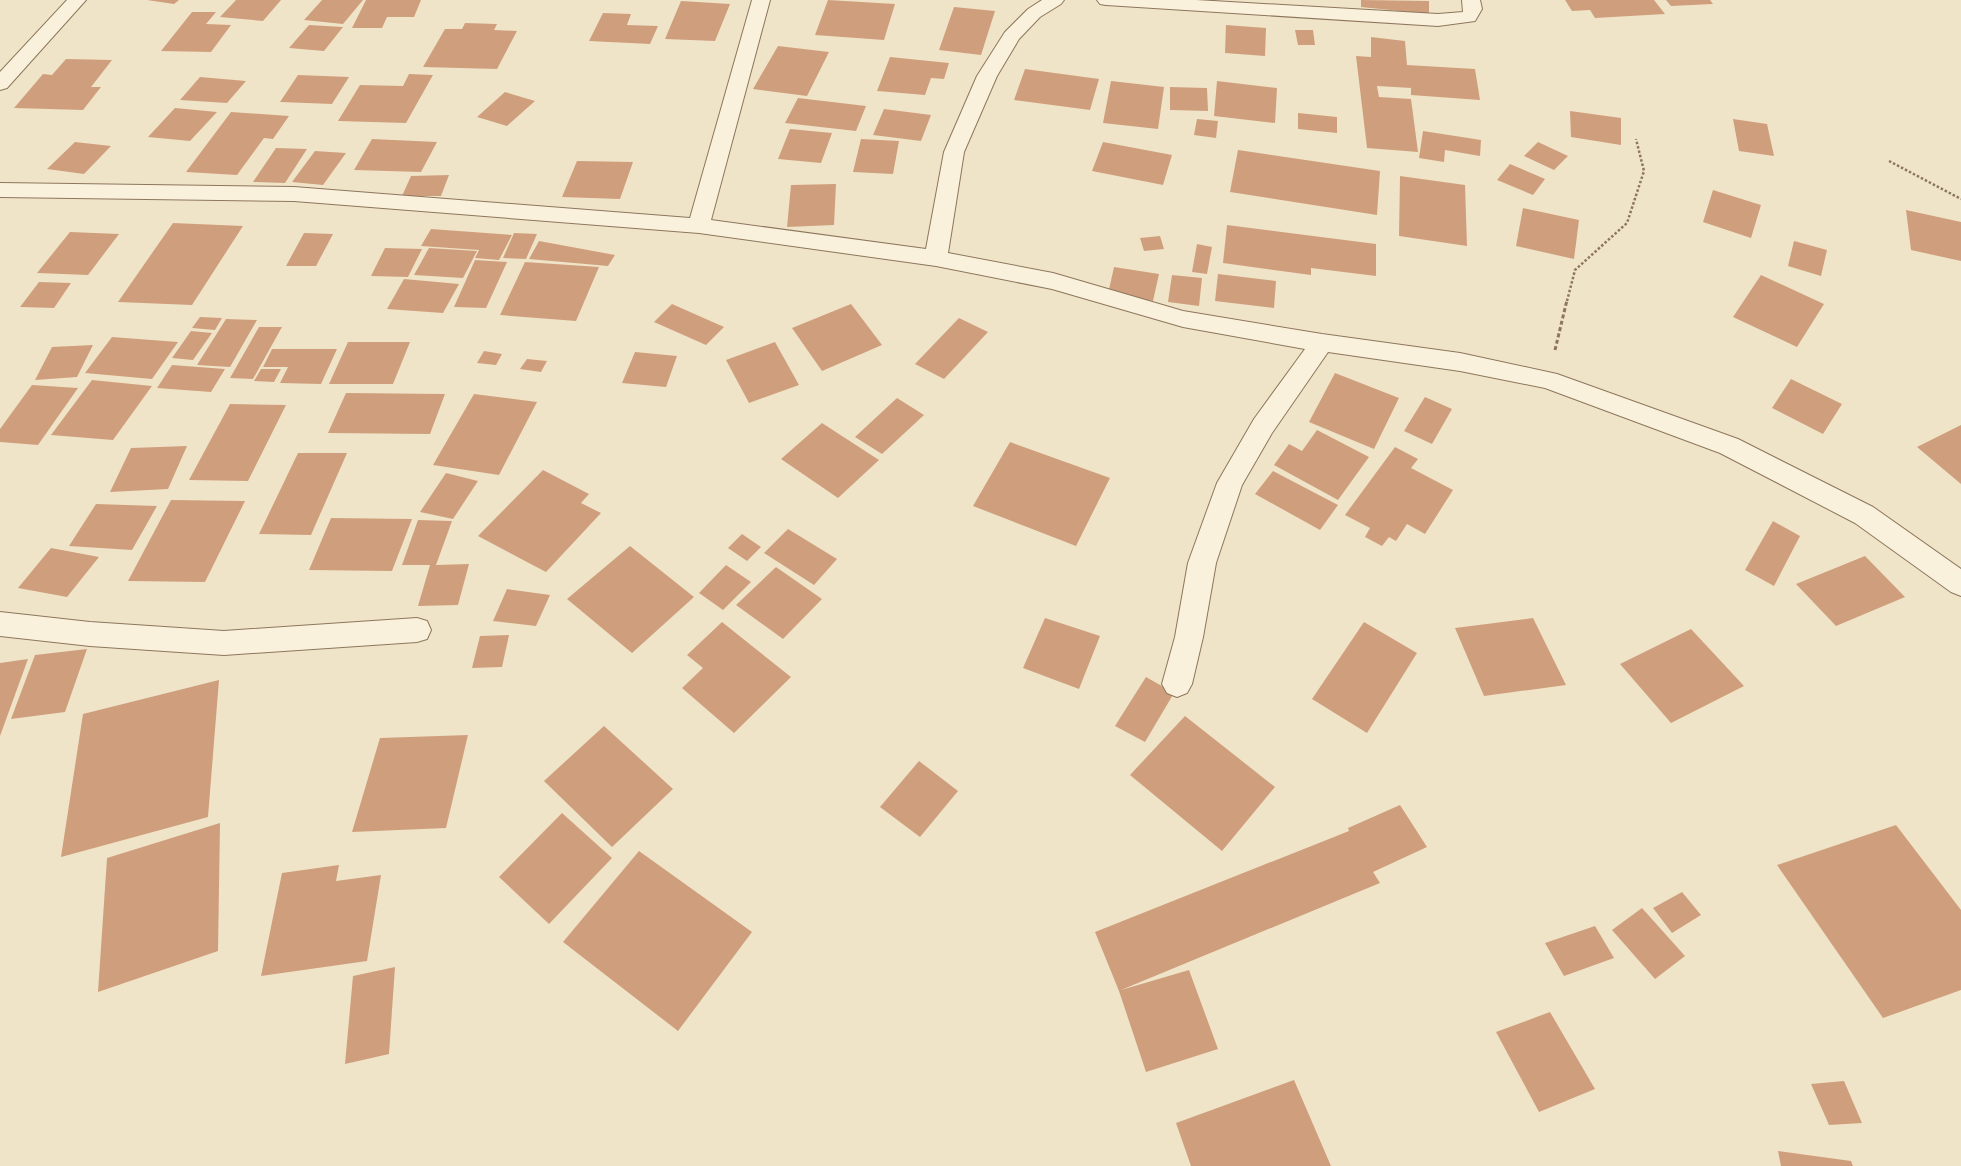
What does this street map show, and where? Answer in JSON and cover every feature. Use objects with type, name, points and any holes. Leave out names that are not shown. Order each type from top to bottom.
[{"type":"street","points":[[0,84],[77,0]]},
{"type":"street","points":[[698,226],[761,0]]},
{"type":"street","points":[[936,258],[954,152],[987,76],[1012,36],[1034,14],[1055,0]]},
{"type":"street","points":[[1106,0],[1438,20],[1469,17],[1473,14],[1474,10],[1471,0]]},
{"type":"street","points":[[0,190],[294,194],[698,226],[936,258],[1053,281],[1183,319],[1322,344],[1460,362],[1548,380],[1729,446],[1864,515],[1961,584]]},
{"type":"street","points":[[1177,684],[1202,563],[1230,483],[1263,426],[1322,344]]},
{"type":"street","points":[[0,624],[90,634],[224,643],[418,630]]},
{"type":"path","points":[[1548,380],[1575,270],[1627,222],[1638,196],[1644,171],[1636,139]]},
{"type":"path","points":[[1889,161],[1961,199]]},
{"type":"building","points":[[147,0],[179,0],[174,4]]},
{"type":"building","points":[[236,0],[281,0],[263,21],[220,17]]},
{"type":"building","points":[[322,0],[363,0],[343,24],[304,20]]},
{"type":"building","points":[[366,0],[421,0],[414,17],[387,17],[382,28],[352,28]]},
{"type":"building","points":[[828,0],[895,4],[884,40],[815,35]]},
{"type":"building","points":[[1361,0],[1429,1],[1429,14],[1361,7]]},
{"type":"building","points":[[1565,0],[1654,0],[1665,14],[1595,18],[1590,10],[1572,11]]},
{"type":"building","points":[[1666,0],[1710,0],[1713,4],[1671,6]]},
{"type":"building","points":[[681,1],[730,4],[715,41],[665,39]]},
{"type":"building","points":[[954,7],[995,11],[981,55],[939,50]]},
{"type":"building","points":[[192,12],[216,12],[206,24],[231,25],[211,52],[161,51]]},
{"type":"building","points":[[603,13],[631,14],[627,25],[658,26],[650,44],[589,41]]},
{"type":"building","points":[[465,23],[497,24],[494,30],[517,31],[497,69],[423,67],[445,29],[462,29]]},
{"type":"building","points":[[309,25],[343,27],[324,51],[289,48]]},
{"type":"building","points":[[1226,25],[1266,28],[1265,56],[1225,53]]},
{"type":"building","points":[[1295,30],[1313,30],[1315,45],[1298,45]]},
{"type":"building","points":[[1371,37],[1405,41],[1407,65],[1475,69],[1480,100],[1411,95],[1411,88],[1377,86],[1379,97],[1411,99],[1418,152],[1367,148],[1356,56],[1371,57]]},
{"type":"building","points":[[778,46],[829,52],[807,96],[753,89]]},
{"type":"building","points":[[890,57],[949,63],[944,79],[931,78],[925,95],[877,91]]},
{"type":"building","points":[[66,59],[112,60],[91,87],[101,87],[83,110],[14,108],[43,74],[52,75]]},
{"type":"building","points":[[1025,69],[1099,79],[1090,110],[1014,100]]},
{"type":"building","points":[[409,74],[433,75],[406,123],[338,121],[360,85],[403,86]]},
{"type":"building","points":[[298,75],[349,77],[332,104],[280,102]]},
{"type":"building","points":[[200,77],[246,81],[227,103],[180,100]]},
{"type":"building","points":[[1111,81],[1164,87],[1158,129],[1103,123]]},
{"type":"building","points":[[1217,81],[1277,88],[1275,123],[1214,116]]},
{"type":"building","points":[[1170,87],[1207,88],[1208,111],[1170,110]]},
{"type":"building","points":[[505,92],[535,101],[507,126],[477,117]]},
{"type":"building","points":[[798,98],[866,106],[856,131],[785,123]]},
{"type":"building","points":[[175,108],[217,112],[190,141],[148,137]]},
{"type":"building","points":[[884,109],[931,115],[921,141],[873,135]]},
{"type":"building","points":[[1570,111],[1621,118],[1621,145],[1571,137]]},
{"type":"building","points":[[231,112],[289,116],[273,139],[264,138],[237,175],[186,172]]},
{"type":"building","points":[[1298,113],[1337,117],[1337,133],[1298,129]]},
{"type":"building","points":[[1197,119],[1218,121],[1216,138],[1194,135]]},
{"type":"building","points":[[1733,119],[1767,124],[1774,156],[1739,151]]},
{"type":"building","points":[[790,129],[832,133],[821,163],[778,159]]},
{"type":"building","points":[[1423,131],[1481,140],[1480,156],[1445,150],[1444,162],[1419,158]]},
{"type":"building","points":[[372,139],[437,142],[421,172],[354,170]]},
{"type":"building","points":[[861,139],[899,141],[893,174],[853,172]]},
{"type":"building","points":[[75,142],[111,146],[84,174],[47,169]]},
{"type":"building","points":[[1103,142],[1172,155],[1163,185],[1092,171]]},
{"type":"building","points":[[1538,142],[1568,156],[1554,170],[1524,156]]},
{"type":"building","points":[[276,148],[307,149],[285,183],[253,182]]},
{"type":"building","points":[[1238,150],[1380,171],[1377,215],[1230,192]]},
{"type":"building","points":[[315,151],[346,153],[323,185],[292,182]]},
{"type":"building","points":[[577,161],[633,162],[620,199],[562,197]]},
{"type":"building","points":[[1510,164],[1545,179],[1533,195],[1497,180]]},
{"type":"building","points":[[449,175],[441,196],[402,196],[411,176]]},
{"type":"building","points":[[1400,176],[1465,185],[1467,246],[1399,236]]},
{"type":"building","points":[[836,184],[834,225],[787,227],[791,185]]},
{"type":"building","points":[[1713,190],[1761,205],[1751,238],[1703,222]]},
{"type":"building","points":[[1523,208],[1579,220],[1574,259],[1516,246]]},
{"type":"building","points":[[1906,210],[1961,222],[1961,261],[1911,250]]},
{"type":"building","points":[[173,223],[243,226],[192,305],[118,302]]},
{"type":"building","points":[[1227,225],[1376,244],[1376,276],[1311,268],[1311,275],[1223,263]]},
{"type":"building","points":[[431,229],[512,235],[499,260],[475,258],[479,250],[421,246]]},
{"type":"building","points":[[70,232],[119,234],[88,275],[37,273]]},
{"type":"building","points":[[304,233],[333,234],[316,266],[286,266]]},
{"type":"building","points":[[514,233],[537,234],[526,259],[503,258]]},
{"type":"building","points":[[1160,236],[1164,249],[1144,251],[1140,238]]},
{"type":"building","points":[[539,241],[615,255],[608,266],[529,259]]},
{"type":"building","points":[[1794,241],[1827,250],[1821,276],[1788,266]]},
{"type":"building","points":[[1197,244],[1212,247],[1207,274],[1192,272]]},
{"type":"building","points":[[385,248],[422,249],[408,277],[371,276]]},
{"type":"building","points":[[429,248],[477,251],[463,278],[414,275]]},
{"type":"building","points":[[475,260],[507,262],[486,308],[454,307]]},
{"type":"building","points":[[525,262],[599,267],[576,321],[500,315]]},
{"type":"building","points":[[1114,267],[1159,274],[1153,301],[1108,294]]},
{"type":"building","points":[[1218,274],[1276,281],[1274,308],[1215,301]]},
{"type":"building","points":[[1172,275],[1202,278],[1199,306],[1168,302]]},
{"type":"building","points":[[1761,275],[1824,304],[1797,347],[1733,317]]},
{"type":"building","points":[[404,279],[459,284],[443,313],[387,309]]},
{"type":"building","points":[[39,282],[71,283],[54,308],[20,307]]},
{"type":"building","points":[[672,304],[724,327],[706,345],[654,322]]},
{"type":"building","points":[[851,304],[882,345],[822,371],[792,328]]},
{"type":"building","points":[[200,317],[222,318],[215,330],[192,328]]},
{"type":"building","points":[[959,318],[988,332],[944,379],[915,364]]},
{"type":"building","points":[[226,319],[257,320],[230,367],[197,365]]},
{"type":"building","points":[[259,327],[282,327],[253,379],[230,378]]},
{"type":"building","points":[[191,331],[212,333],[193,360],[172,358]]},
{"type":"building","points":[[112,337],[178,342],[152,379],[85,373]]},
{"type":"building","points":[[348,342],[410,342],[393,384],[329,384]]},
{"type":"building","points":[[775,342],[799,385],[749,403],[726,360]]},
{"type":"building","points":[[93,345],[77,377],[35,380],[52,347]]},
{"type":"building","points":[[272,349],[337,349],[321,384],[280,383],[288,367],[263,367]]},
{"type":"building","points":[[484,351],[502,354],[496,365],[477,363]]},
{"type":"building","points":[[635,352],[677,356],[666,387],[622,383]]},
{"type":"building","points":[[527,359],[547,361],[541,372],[520,369]]},
{"type":"building","points":[[172,365],[225,369],[211,392],[157,388]]},
{"type":"building","points":[[261,369],[281,369],[274,382],[254,381]]},
{"type":"building","points":[[1335,373],[1399,398],[1374,449],[1309,422]]},
{"type":"building","points":[[1791,379],[1842,404],[1823,434],[1772,408]]},
{"type":"building","points":[[92,380],[152,386],[113,440],[51,435]]},
{"type":"building","points":[[32,385],[78,388],[38,445],[0,442],[0,429]]},
{"type":"building","points":[[346,393],[445,394],[430,434],[328,433]]},
{"type":"building","points":[[474,394],[537,402],[499,475],[433,465]]},
{"type":"building","points":[[1425,397],[1452,409],[1432,444],[1404,431]]},
{"type":"building","points":[[897,398],[924,415],[882,454],[855,437]]},
{"type":"building","points":[[230,404],[286,405],[248,481],[189,480]]},
{"type":"building","points":[[822,423],[879,460],[838,498],[781,459]]},
{"type":"building","points":[[1961,425],[1961,484],[1917,447]]},
{"type":"building","points":[[1317,430],[1369,457],[1338,500],[1274,465],[1289,444],[1302,451]]},
{"type":"building","points":[[1010,442],[1110,478],[1076,546],[973,506]]},
{"type":"building","points":[[187,446],[168,489],[110,492],[131,448]]},
{"type":"building","points":[[1395,447],[1418,459],[1411,468],[1453,490],[1425,534],[1407,524],[1396,541],[1389,537],[1382,546],[1365,537],[1370,528],[1345,515]]},
{"type":"building","points":[[298,453],[347,453],[311,535],[259,534]]},
{"type":"building","points":[[543,470],[589,494],[581,503],[601,513],[546,572],[478,536]]},
{"type":"building","points":[[1273,471],[1338,505],[1320,530],[1255,494]]},
{"type":"building","points":[[446,473],[478,481],[453,519],[420,512]]},
{"type":"building","points":[[171,500],[245,501],[205,582],[128,581]]},
{"type":"building","points":[[96,504],[157,506],[132,550],[69,546]]},
{"type":"building","points":[[331,518],[412,519],[392,571],[309,570]]},
{"type":"building","points":[[418,520],[452,521],[436,565],[469,564],[458,605],[418,606],[430,565],[402,565]]},
{"type":"building","points":[[1773,521],[1800,536],[1774,586],[1745,570]]},
{"type":"building","points":[[788,529],[837,559],[814,585],[764,553]]},
{"type":"building","points":[[742,534],[761,547],[747,561],[728,548]]},
{"type":"building","points":[[630,546],[694,597],[632,653],[567,599]]},
{"type":"building","points":[[51,548],[99,557],[67,597],[18,588]]},
{"type":"building","points":[[1865,556],[1905,597],[1836,626],[1796,584]]},
{"type":"building","points":[[726,565],[751,582],[723,610],[699,593]]},
{"type":"building","points":[[776,567],[822,599],[783,639],[736,605]]},
{"type":"building","points":[[507,589],[550,595],[536,626],[493,621]]},
{"type":"building","points":[[1045,618],[1100,636],[1079,689],[1023,668]]},
{"type":"building","points":[[1533,618],[1566,685],[1484,696],[1455,628]]},
{"type":"building","points":[[722,622],[791,677],[734,733],[682,688],[703,668],[687,655]]},
{"type":"building","points":[[1364,622],[1417,653],[1367,733],[1312,699]]},
{"type":"building","points":[[1691,629],[1744,686],[1671,723],[1620,664]]},
{"type":"building","points":[[509,635],[502,667],[472,668],[480,636]]},
{"type":"building","points":[[87,649],[65,712],[11,719],[35,655]]},
{"type":"building","points":[[28,659],[0,736],[0,663]]},
{"type":"building","points":[[1146,677],[1174,693],[1145,742],[1115,726]]},
{"type":"building","points":[[219,680],[208,817],[61,857],[83,714]]},
{"type":"building","points":[[1185,716],[1275,787],[1222,851],[1130,775]]},
{"type":"building","points":[[604,726],[673,789],[612,847],[544,781]]},
{"type":"building","points":[[468,735],[446,828],[352,832],[380,738]]},
{"type":"building","points":[[919,761],[958,791],[920,837],[880,807]]},
{"type":"building","points":[[1400,805],[1427,847],[1373,872],[1380,883],[1121,990],[1189,970],[1218,1049],[1146,1072],[1119,991],[1095,932],[1349,831],[1348,828]]},
{"type":"building","points":[[562,813],[612,858],[549,924],[499,877]]},
{"type":"building","points":[[220,823],[218,951],[98,992],[107,858]]},
{"type":"building","points":[[1896,825],[1961,910],[1961,990],[1883,1018],[1777,865]]},
{"type":"building","points":[[639,851],[752,932],[678,1031],[563,942]]},
{"type":"building","points":[[339,865],[336,881],[381,875],[367,961],[261,976],[282,873]]},
{"type":"building","points":[[1682,892],[1701,915],[1672,933],[1653,908]]},
{"type":"building","points":[[1642,908],[1685,956],[1655,979],[1612,930]]},
{"type":"building","points":[[1595,926],[1614,958],[1564,976],[1545,943]]},
{"type":"building","points":[[395,967],[389,1054],[345,1064],[353,976]]},
{"type":"building","points":[[1550,1012],[1595,1089],[1539,1112],[1496,1032]]},
{"type":"building","points":[[1294,1080],[1331,1166],[1191,1166],[1176,1123]]},
{"type":"building","points":[[1844,1081],[1862,1123],[1829,1125],[1811,1084]]},
{"type":"building","points":[[1778,1151],[1851,1161],[1853,1166],[1781,1166]]}]
